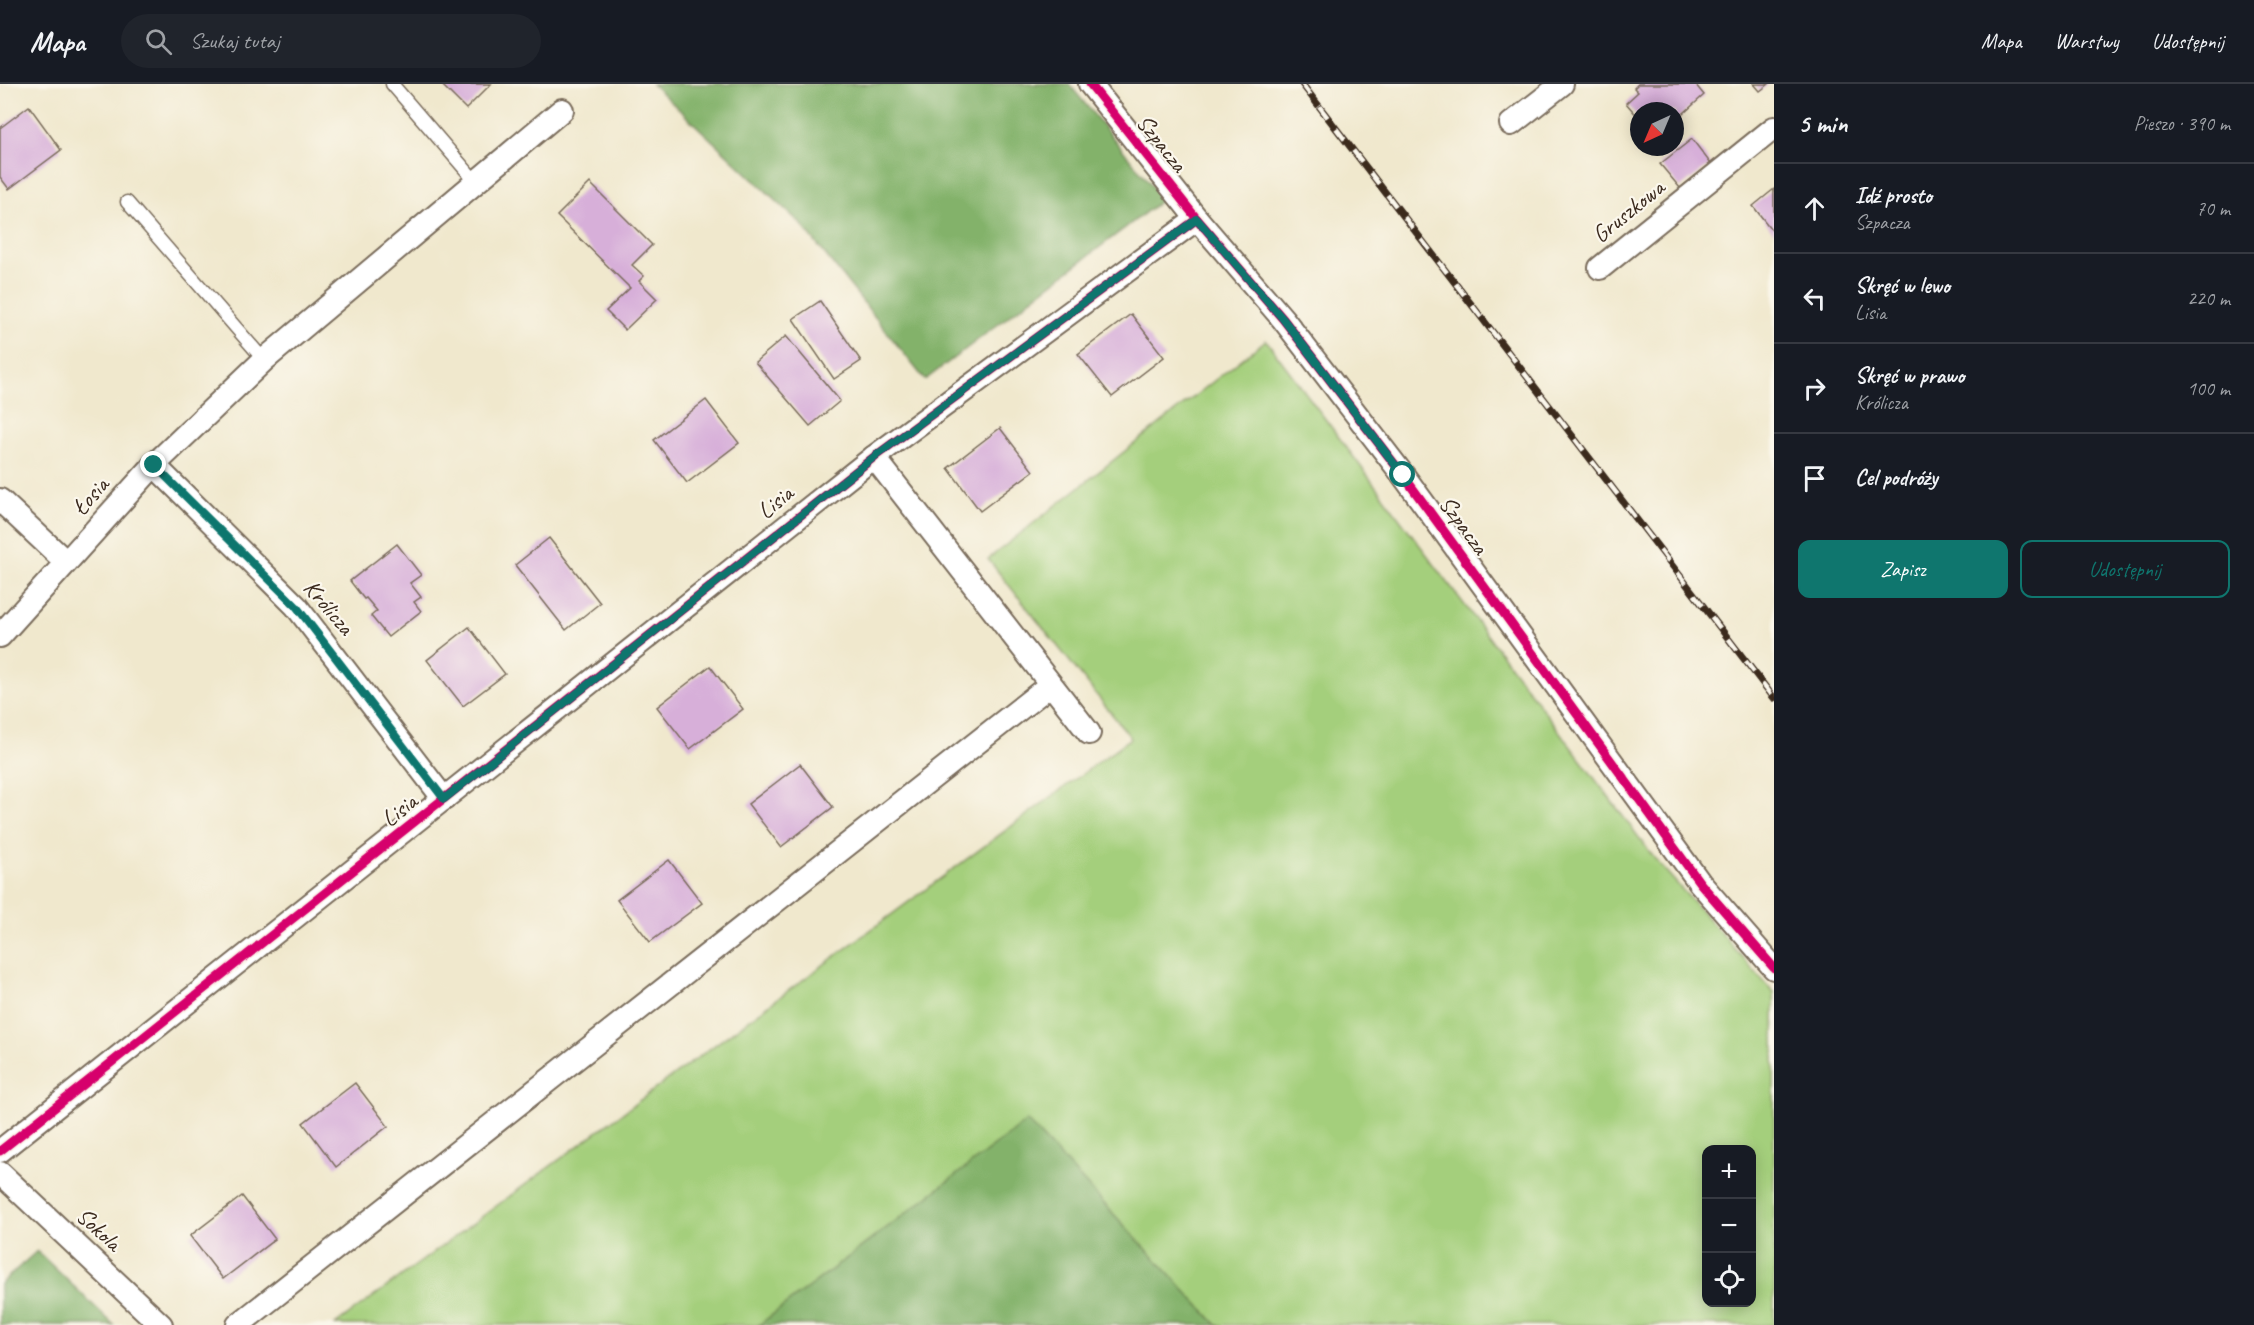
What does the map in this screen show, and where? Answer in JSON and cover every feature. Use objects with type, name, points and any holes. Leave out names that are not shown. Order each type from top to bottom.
[{"type":"street","name":"Szpacza","points":[[1090,84],[1197,219],[1283,319],[1389,456],[1700,883],[1774,968]]},
{"type":"street","points":[[1511,124],[1562,84]]},
{"type":"street","name":"Łosia","points":[[0,636],[154,465],[264,360],[562,110]]},
{"type":"street","name":"Gruszkowa","points":[[1600,268],[1774,128]]},
{"type":"street","name":"Lisia","points":[[0,1151],[874,457],[1197,219]]},
{"type":"street","points":[[874,457],[1050,686],[1089,733]]},
{"type":"street","name":"Królicza","points":[[154,465],[296,606],[444,799]]},
{"type":"street","points":[[0,500],[66,562]]},
{"type":"street","points":[[238,1325],[1050,686]]},
{"type":"street","name":"Sokola","points":[[0,1173],[161,1325]]},
{"type":"lane","points":[[392,84],[476,182]]},
{"type":"lane","points":[[127,202],[264,360]]},
{"type":"green space","points":[[652,84],[1069,84],[1163,199],[925,380],[801,224]]},
{"type":"green space","points":[[1266,340],[1655,859],[1774,993],[1774,1325],[1217,1325],[1027,1122],[759,1325],[335,1325],[1131,738],[988,559]]},
{"type":"green space","points":[[1027,1121],[1217,1325],[759,1325]]},
{"type":"green space","points":[[37,1251],[114,1325],[0,1325],[0,1284]]},
{"type":"building","points":[[441,84],[491,84],[466,109]]},
{"type":"building","points":[[1638,84],[1695,84],[1704,95],[1684,113],[1684,102],[1630,102],[1630,108],[1626,103],[1638,92],[1634,88]]},
{"type":"building","points":[[1754,84],[1769,84],[1760,91]]},
{"type":"building","points":[[29,106],[61,150],[9,189],[0,177],[0,128]]},
{"type":"building","points":[[1692,139],[1711,164],[1680,188],[1660,164],[1670,156],[1684,156],[1684,145]]},
{"type":"building","points":[[590,183],[652,245],[632,265],[644,276],[639,281],[657,299],[625,330],[606,311],[630,288],[557,216]]},
{"type":"building","points":[[1774,189],[1774,233],[1753,206]]},
{"type":"building","points":[[820,301],[861,361],[834,379],[793,319]]},
{"type":"building","points":[[1131,314],[1164,357],[1112,397],[1078,354]]},
{"type":"building","points":[[786,336],[840,401],[810,426],[755,362]]},
{"type":"building","points":[[706,400],[739,443],[687,483],[654,440]]},
{"type":"building","points":[[1000,428],[1033,471],[980,511],[948,468]]},
{"type":"building","points":[[549,538],[600,603],[566,630],[515,565]]},
{"type":"building","points":[[397,544],[421,575],[410,583],[421,597],[414,602],[421,611],[388,637],[371,616],[377,611],[350,581]]},
{"type":"building","points":[[469,627],[505,674],[463,706],[427,660]]},
{"type":"building","points":[[710,666],[743,709],[690,749],[657,707]]},
{"type":"building","points":[[800,764],[833,807],[781,847],[748,804]]},
{"type":"building","points":[[669,860],[702,903],[650,942],[617,900]]},
{"type":"building","points":[[355,1083],[388,1126],[336,1167],[303,1123]]},
{"type":"building","points":[[242,1196],[275,1239],[223,1279],[190,1236]]},
{"type":"railway","points":[[1302,84],[1774,698]]},
{"type":"cycle path","points":[[1090,84],[1197,219],[1283,319],[1403,475],[1700,883],[1774,968]]},
{"type":"cycle path","points":[[0,1151],[874,457],[1197,219]]},
{"type":"route","points":[[154,465],[296,606],[444,799],[874,457],[1197,219],[1283,319],[1403,475]]}]
